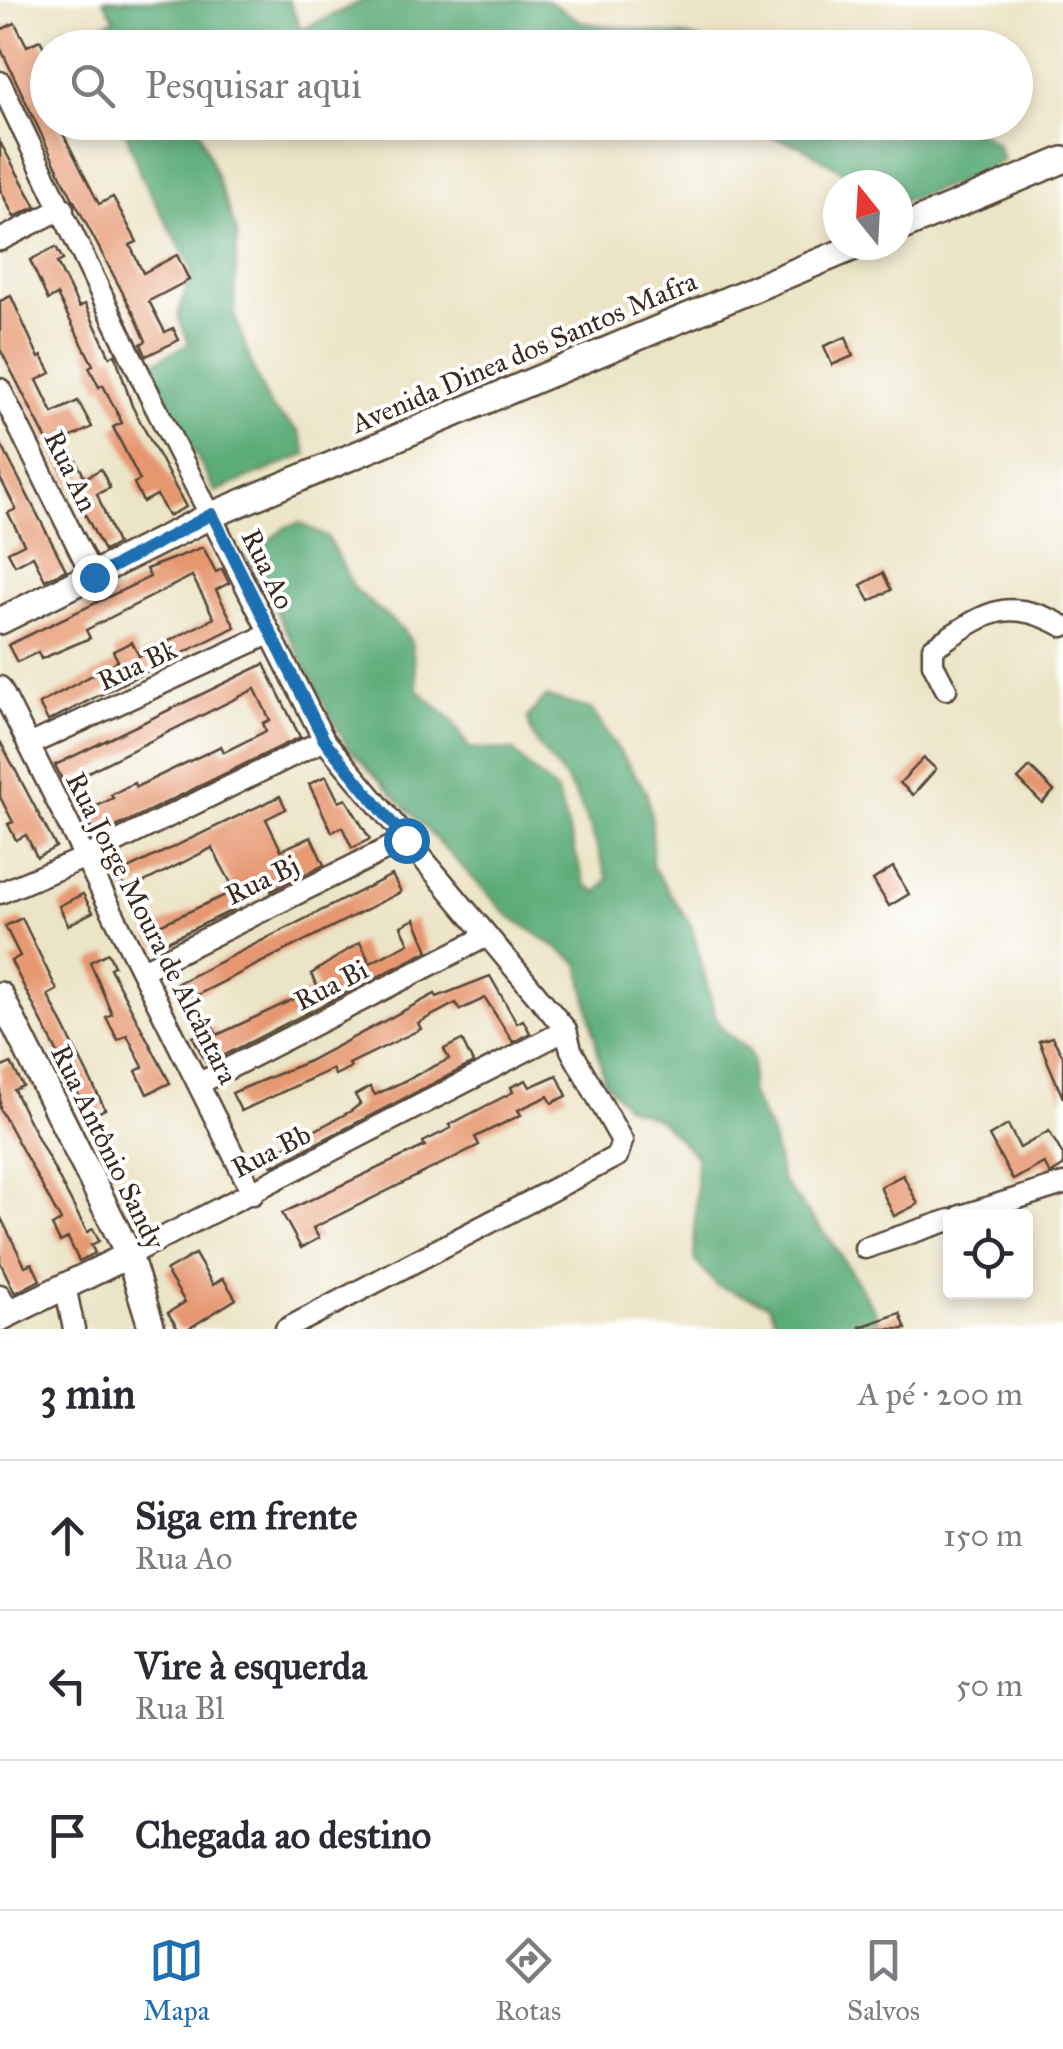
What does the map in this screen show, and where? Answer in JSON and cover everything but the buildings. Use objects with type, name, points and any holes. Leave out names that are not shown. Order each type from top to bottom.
[{"type":"street","name":"Rua Ao","points":[[0,82],[152,400],[324,740],[566,1030],[571,1050],[622,1141],[617,1156],[286,1329]]},
{"type":"street","points":[[913,222],[1063,160]]},
{"type":"street","points":[[0,240],[63,208]]},
{"type":"street","name":"Avenida Dinea dos Santos Mafra","points":[[0,621],[94,577],[212,514],[823,260]]},
{"type":"street","name":"Rua An","points":[[0,389],[94,577]]},
{"type":"street","points":[[946,688],[933,664],[933,648],[983,615],[1022,608],[1063,626]]},
{"type":"street","name":"Rua Bk","points":[[29,746],[269,634]]},
{"type":"street","name":"Rua Jorge Moura de Alcântara","points":[[0,687],[254,1194]]},
{"type":"street","points":[[0,893],[86,857],[324,740]]},
{"type":"street","name":"Rua Bj","points":[[143,970],[406,840]]},
{"type":"street","name":"Rua Bi","points":[[200,1083],[487,936]]},
{"type":"street","name":"Rua Antônio Sandy","points":[[0,995],[130,1255],[152,1329]]},
{"type":"street","name":"Rua Bb","points":[[3,1309],[65,1286],[254,1194],[566,1030]]},
{"type":"street","points":[[983,1209],[1063,1184]]},
{"type":"street","points":[[865,1248],[943,1222]]},
{"type":"street","points":[[65,1286],[74,1329]]},
{"type":"green space","points":[[103,0],[289,0],[301,30],[91,30],[115,19]]},
{"type":"green space","points":[[364,0],[546,0],[584,23],[636,30],[301,30]]},
{"type":"green space","points":[[129,140],[203,140],[237,234],[234,313],[271,408],[299,432],[307,454],[215,492],[150,364],[189,344],[178,316],[192,269],[140,174]]},
{"type":"green space","points":[[781,140],[991,140],[997,144],[1003,160],[975,176],[913,198],[913,170],[841,170],[800,146]]},
{"type":"green space","points":[[300,523],[328,538],[355,590],[403,630],[411,642],[418,690],[453,721],[469,748],[514,751],[557,793],[585,884],[598,892],[608,879],[591,830],[568,783],[533,736],[528,717],[546,697],[591,709],[646,791],[652,821],[652,866],[691,925],[716,1018],[724,1031],[749,1050],[753,1063],[750,1092],[771,1134],[782,1181],[832,1242],[874,1309],[881,1329],[779,1329],[768,1304],[717,1286],[694,1259],[697,1157],[660,1120],[626,1106],[604,1080],[579,963],[507,914],[346,745],[248,557],[286,527]]},
{"type":"route","points":[[94,577],[212,514],[324,740],[406,840]]}]
